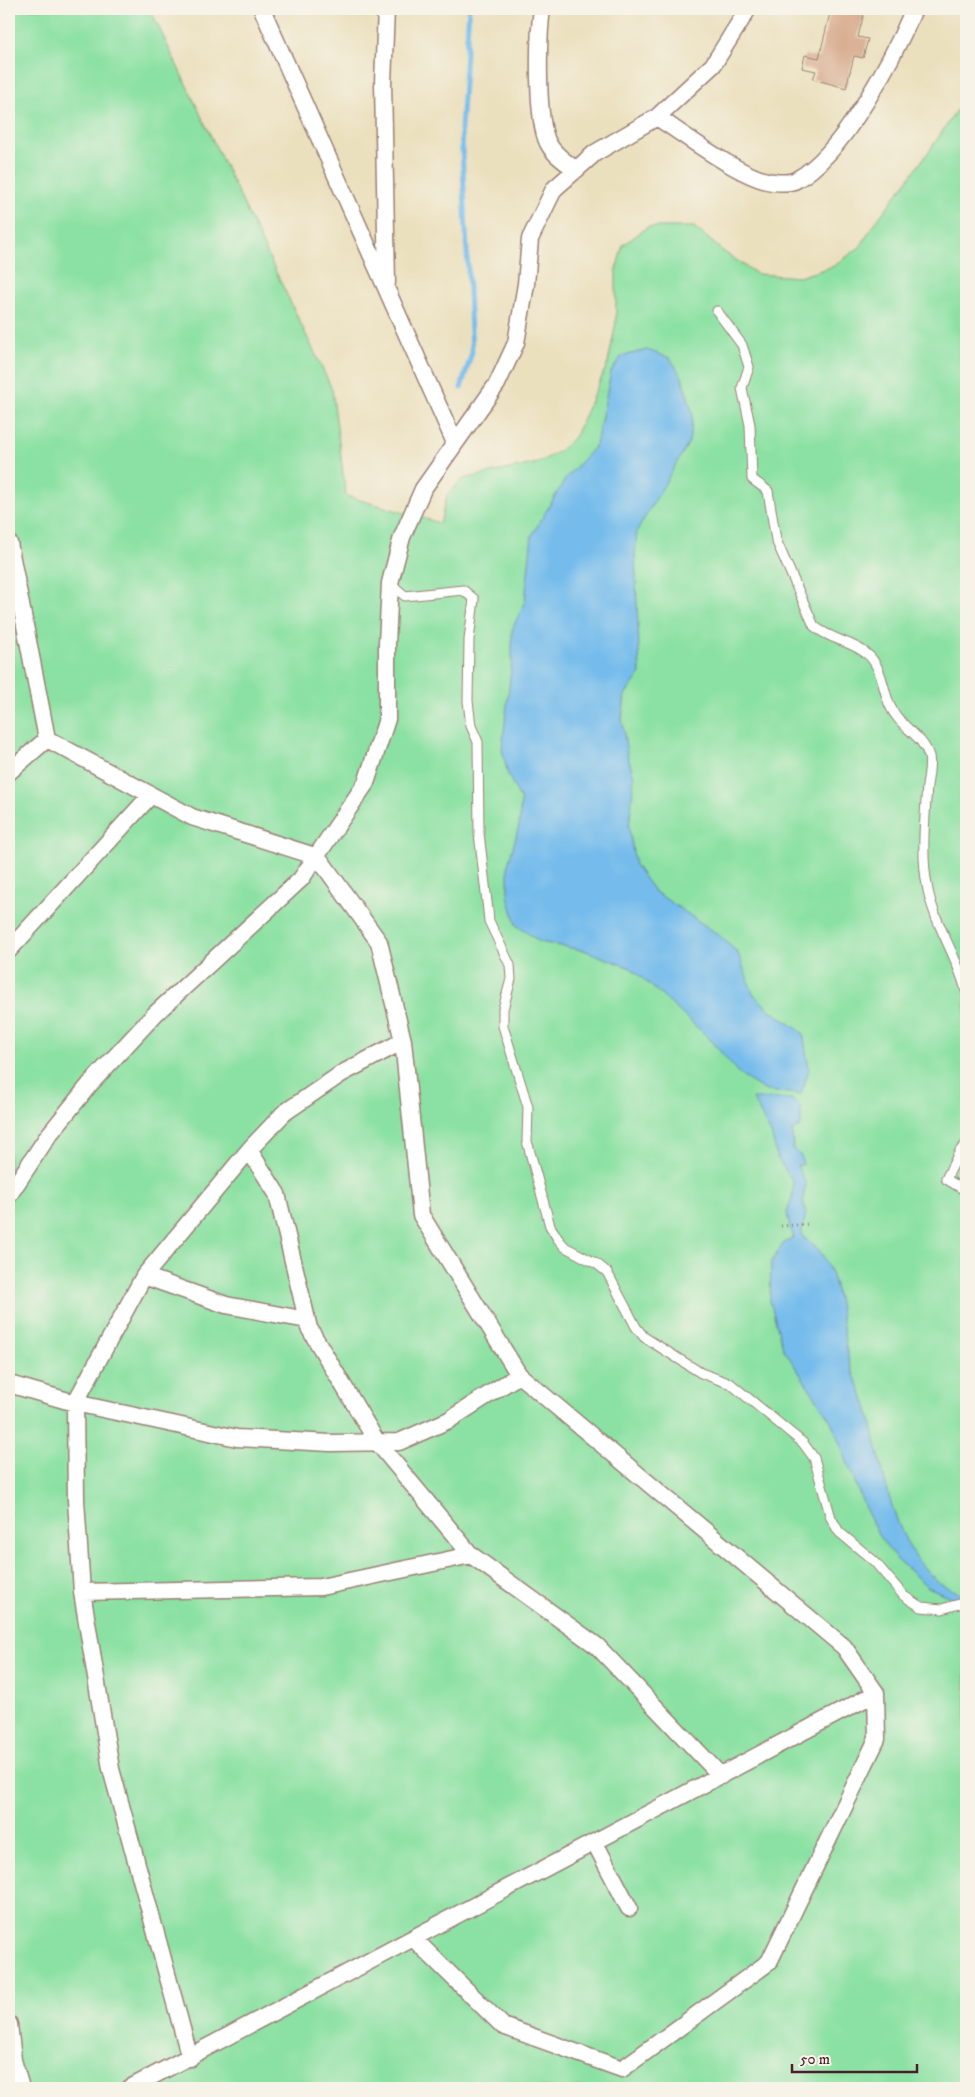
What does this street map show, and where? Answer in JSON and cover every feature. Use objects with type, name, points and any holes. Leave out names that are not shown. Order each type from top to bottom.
[{"type":"street","points":[[262,9],[455,443]]},
{"type":"street","points":[[386,9],[383,82],[387,290]]},
{"type":"street","points":[[542,9],[539,62],[546,136],[552,149],[576,170]]},
{"type":"street","points":[[9,1195],[48,1136],[90,1084],[155,1014],[301,879],[318,857],[366,783],[386,719],[386,644],[390,583],[402,537],[423,489],[497,384],[516,343],[526,284],[530,239],[554,189],[595,153],[657,118],[713,64],[748,9]]},
{"type":"street","points":[[657,118],[739,170],[772,182],[794,181],[817,165],[834,147],[901,40],[914,9]]},
{"type":"street","points":[[9,545],[47,739]]},
{"type":"street","points":[[9,772],[47,739]]},
{"type":"street","points":[[47,739],[192,817],[318,857],[379,942],[403,1041],[421,1215],[519,1375],[844,1648],[876,1693],[877,1739],[769,1962],[622,2069],[503,2026],[414,1939]]},
{"type":"street","points":[[9,950],[31,923],[151,796]]},
{"type":"street","points":[[190,2058],[111,1769],[82,1592],[76,1500],[75,1403],[144,1276],[249,1150],[284,1113],[341,1074],[403,1041]]},
{"type":"street","points":[[249,1150],[277,1194],[309,1328],[376,1442],[471,1555],[597,1646],[721,1776]]},
{"type":"street","points":[[144,1276],[226,1305],[307,1320]]},
{"type":"street","points":[[9,1384],[75,1403],[237,1438],[330,1443],[399,1442],[449,1420],[519,1375]]},
{"type":"street","points":[[82,1592],[321,1586],[471,1555]]},
{"type":"street","points":[[130,2088],[190,2058],[876,1693]]},
{"type":"street","points":[[595,1843],[629,1908]]},
{"type":"street","points":[[9,2024],[14,2060],[21,2088]]},
{"type":"lane","points":[[718,312],[742,345],[749,367],[742,388],[750,425],[752,479],[768,491],[776,540],[814,626],[824,635],[854,646],[868,655],[878,669],[897,718],[906,729],[921,740],[929,758],[924,855],[926,883],[932,910],[958,964],[966,991]]},
{"type":"lane","points":[[390,583],[405,596],[463,590],[474,600],[469,640],[468,701],[471,726],[478,742],[479,833],[489,921],[510,965],[510,984],[503,1009],[503,1026],[528,1107],[527,1141],[550,1226],[565,1247],[597,1264],[607,1272],[636,1326],[644,1337],[701,1373],[731,1384],[803,1443],[814,1458],[831,1518],[839,1532],[874,1561],[904,1596],[921,1607],[942,1609],[966,1602]]},
{"type":"lane","points":[[966,1144],[960,1151],[946,1179],[966,1191]]},
{"type":"path","points":[[781,1226],[808,1224]]},
{"type":"green space","points":[[9,9],[150,9],[332,389],[346,496],[440,523],[447,495],[463,479],[538,463],[561,450],[575,436],[608,363],[616,322],[616,270],[623,245],[648,227],[694,227],[724,252],[757,274],[799,277],[834,266],[860,247],[873,226],[930,150],[966,96],[966,2088],[9,2088]]},
{"type":"water","points":[[647,350],[670,358],[682,377],[693,415],[689,442],[637,531],[635,556],[640,674],[625,695],[622,719],[627,754],[634,777],[629,827],[635,865],[654,891],[719,935],[738,953],[753,994],[770,1010],[803,1033],[809,1069],[801,1094],[766,1091],[740,1075],[709,1038],[631,968],[586,951],[540,942],[516,925],[508,896],[508,865],[519,826],[521,800],[508,775],[502,749],[512,660],[512,630],[525,601],[532,535],[566,478],[596,445],[611,372],[622,356]]},
{"type":"water","points":[[753,1099],[791,1099],[801,1107],[801,1126],[792,1131],[793,1149],[801,1156],[803,1165],[797,1165],[806,1184],[803,1200],[806,1213],[802,1231],[803,1238],[815,1245],[824,1257],[831,1273],[840,1308],[848,1357],[868,1410],[890,1501],[908,1545],[920,1564],[936,1580],[950,1589],[966,1595],[966,1597],[952,1598],[928,1587],[895,1558],[880,1538],[865,1508],[831,1421],[783,1348],[770,1301],[771,1262],[784,1243],[794,1237],[787,1213],[793,1194],[793,1181],[777,1158],[772,1136]]},
{"type":"building","points":[[831,9],[865,9],[858,37],[868,39],[863,58],[854,56],[846,88],[813,79],[816,71],[802,68],[805,55],[819,58]]},
{"type":"waterway","points":[[461,388],[472,352],[461,128],[469,9]]}]
